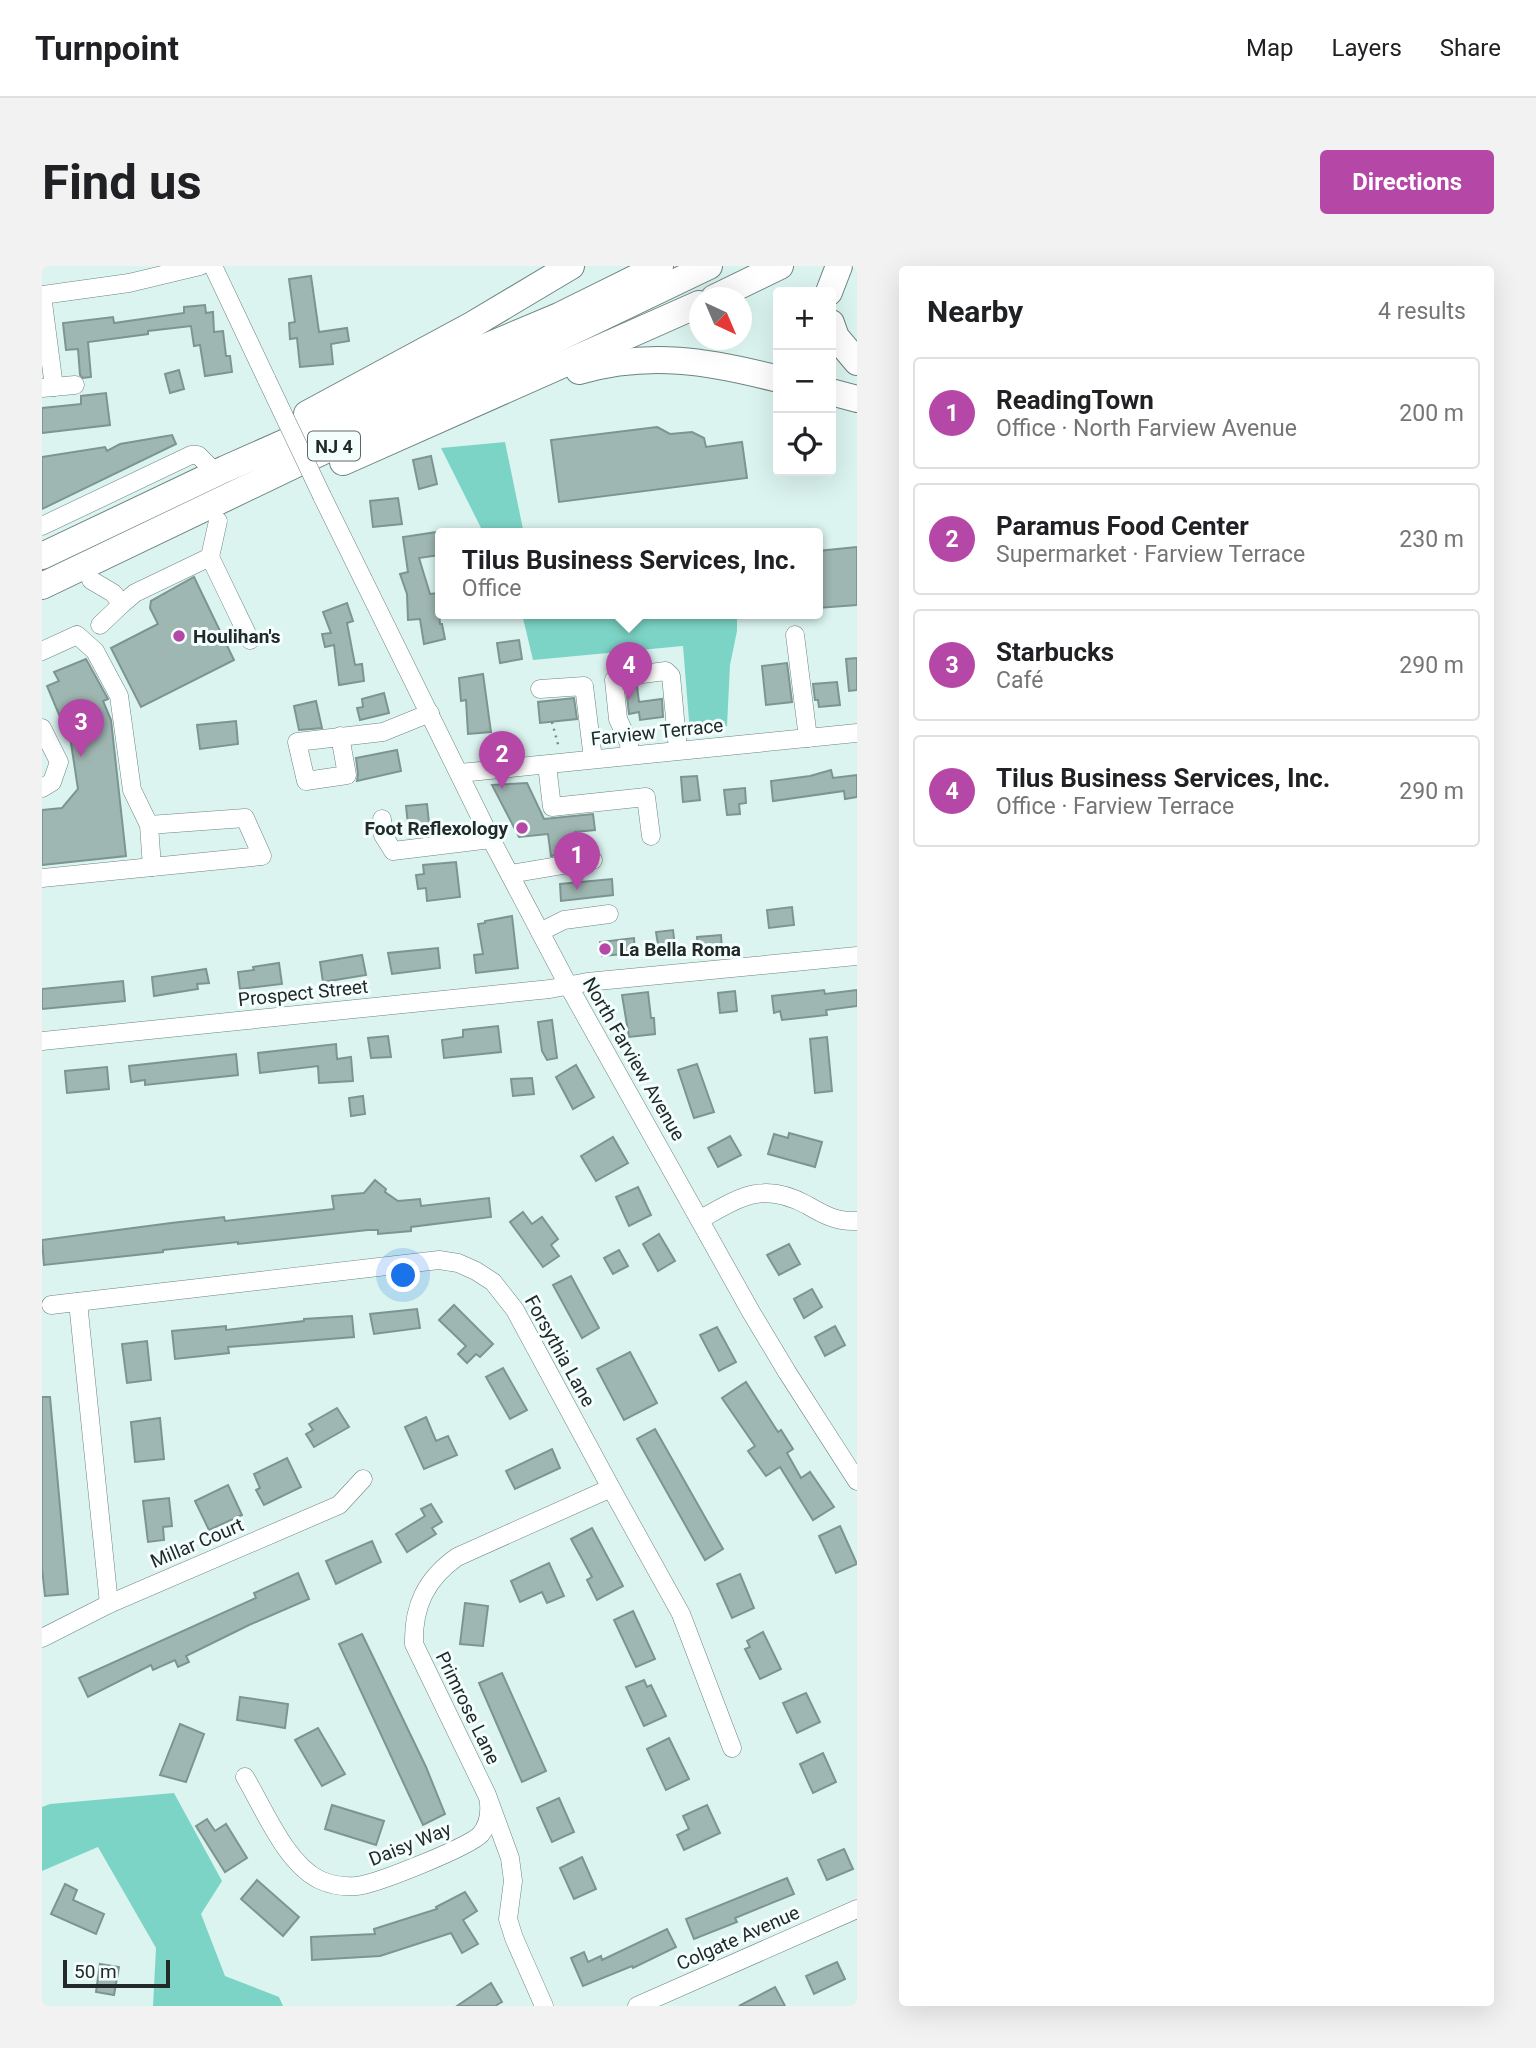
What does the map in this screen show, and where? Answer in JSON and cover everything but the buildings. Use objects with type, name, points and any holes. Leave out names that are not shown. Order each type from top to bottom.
[{"type":"highway","points":[[475,338],[554,266]]},
{"type":"highway","points":[[475,338],[571,266]]},
{"type":"highway","points":[[42,556],[221,470],[303,416],[558,302],[626,266]]},
{"type":"highway","points":[[475,338],[559,316],[660,266]]},
{"type":"highway","name":"NJ 4","points":[[42,586],[709,266]]},
{"type":"highway","points":[[737,287],[780,266]]},
{"type":"highway","points":[[831,287],[839,266]]},
{"type":"highway","points":[[42,603],[372,448],[689,308]]},
{"type":"highway","points":[[836,338],[857,362]]},
{"type":"highway","points":[[509,388],[601,365],[645,359],[693,361],[773,378]]},
{"type":"highway","points":[[836,393],[857,399]]},
{"type":"street","points":[[75,385],[48,388],[42,295],[129,283],[200,266]]},
{"type":"street","name":"North Farview Avenue","points":[[213,266],[395,647],[568,985],[787,1372],[857,1481]]},
{"type":"street","points":[[66,544],[48,523],[191,455],[198,455],[221,470]]},
{"type":"street","points":[[218,521],[210,557],[250,640]]},
{"type":"street","points":[[100,625],[135,593],[210,557]]},
{"type":"street","points":[[91,580],[113,593],[122,604]]},
{"type":"street","points":[[42,651],[77,635],[95,651],[118,696],[132,790],[149,825],[152,859]]},
{"type":"street","points":[[794,635],[808,738]]},
{"type":"street","points":[[630,755],[618,719],[614,680],[618,677],[666,671],[671,676],[678,750]]},
{"type":"street","points":[[540,689],[584,686],[593,759]]},
{"type":"street","points":[[340,736],[383,732],[430,713]]},
{"type":"street","name":"Farview Terrace","points":[[460,772],[857,733]]},
{"type":"street","points":[[42,788],[52,782],[59,762],[44,737]]},
{"type":"street","points":[[547,765],[552,807],[646,797],[651,836]]},
{"type":"street","points":[[42,878],[152,859],[262,856],[245,818],[149,825]]},
{"type":"street","points":[[382,819],[383,835],[394,851],[491,839]]},
{"type":"street","points":[[510,874],[593,860]]},
{"type":"street","points":[[540,932],[564,920],[609,914]]},
{"type":"street","name":"Prospect Street","points":[[42,1041],[857,956]]},
{"type":"street","points":[[701,1219],[730,1202],[755,1192],[794,1199],[829,1218],[857,1221]]},
{"type":"street","name":"Forsythia Lane","points":[[51,1305],[439,1260],[458,1263],[493,1282],[515,1310],[681,1614],[732,1748]]},
{"type":"street","points":[[78,1303],[109,1604]]},
{"type":"street","name":"Millar Court","points":[[42,1638],[109,1604],[339,1505],[363,1479]]},
{"type":"street","name":"Primrose Lane","points":[[544,2006],[508,1919],[513,1881],[510,1858],[488,1800],[415,1644],[414,1627],[422,1594],[438,1573],[457,1557],[611,1489]]},
{"type":"street","name":"Daisy Way","points":[[245,1777],[295,1860],[306,1872],[337,1885],[374,1883],[474,1840],[487,1824],[490,1812],[488,1800]]},
{"type":"street","name":"Colgate Avenue","points":[[637,2006],[857,1909]]},
{"type":"path","points":[[552,722],[560,751]]},
{"type":"green space","points":[[505,442],[523,528],[481,528],[441,448]]},
{"type":"green space","points":[[523,619],[737,619],[730,665],[727,726],[690,733],[683,646],[533,660]]},
{"type":"green space","points":[[174,1793],[222,1881],[201,1914],[225,1976],[279,1997],[283,2006],[153,2006],[156,1948],[98,1847],[42,1871],[42,1807],[50,1804]]},
{"type":"place","name":"Houlihan's","points":[[179,636]]},
{"type":"place","name":"Tilus Business Services, Inc.","points":[[629,700]]},
{"type":"place","name":"Starbucks","points":[[81,757]]},
{"type":"place","name":"Paramus Food Center","points":[[502,789]]},
{"type":"place","name":"Foot Reflexology","points":[[522,828]]},
{"type":"place","name":"ReadingTown","points":[[577,890]]},
{"type":"place","name":"La Bella Roma","points":[[605,949]]}]
